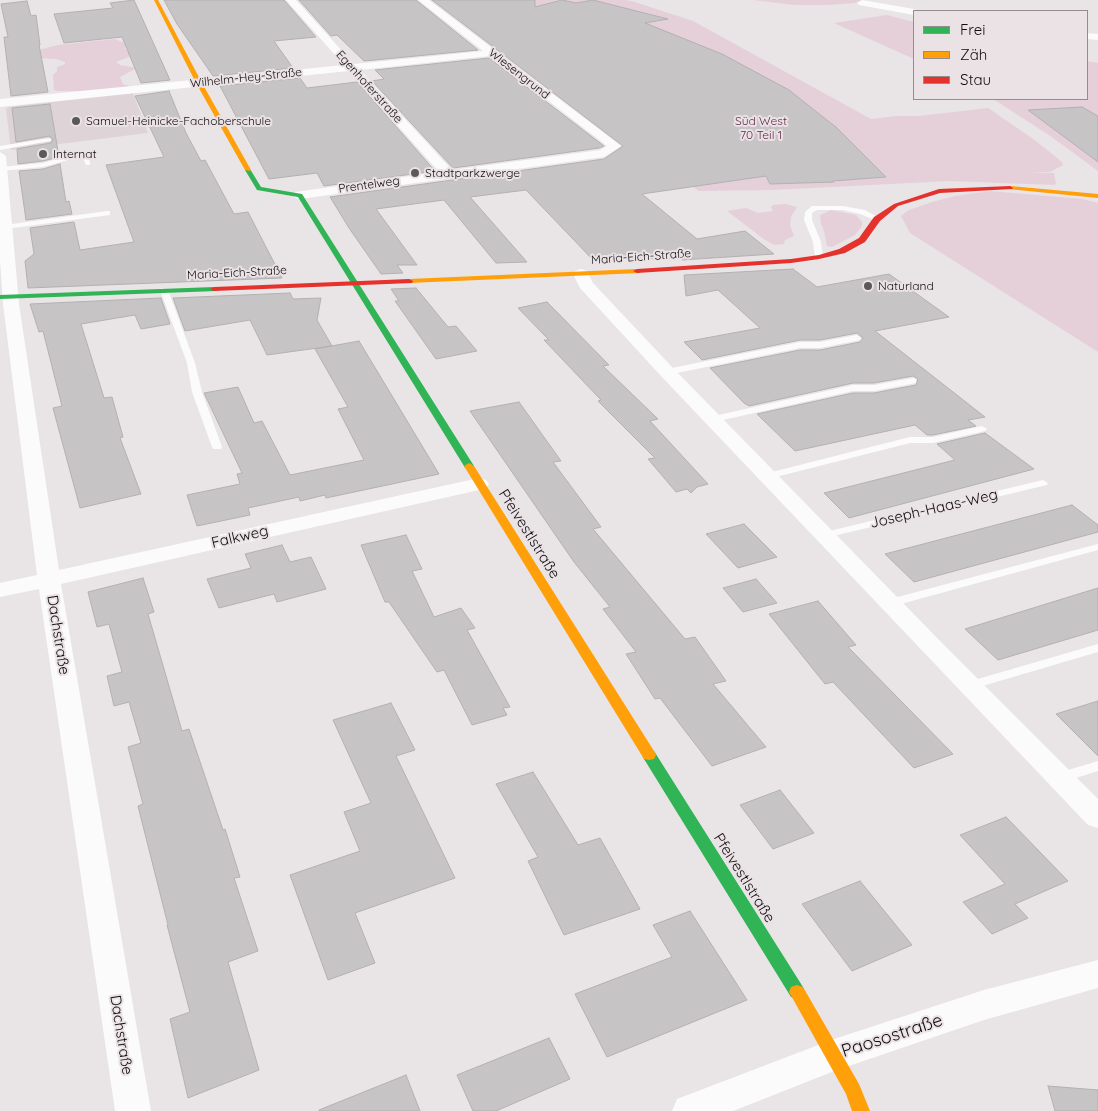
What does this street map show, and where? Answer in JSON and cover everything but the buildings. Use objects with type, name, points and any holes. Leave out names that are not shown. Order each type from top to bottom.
[{"type":"street","points":[[156,0],[199,83],[259,189],[300,195]]},
{"type":"street","name":"Egenhoferstraße","points":[[291,0],[448,174]]},
{"type":"street","name":"Wiesengrund","points":[[423,0],[615,146]]},
{"type":"street","points":[[866,1],[913,12]]},
{"type":"street","name":"Wilhelm-Hey-Straße","points":[[0,103],[492,53]]},
{"type":"street","name":"Prentelweg","points":[[300,195],[604,153],[615,146]]},
{"type":"street","name":"Dachstraße","points":[[0,164],[5,228],[5,297],[133,1111]]},
{"type":"street","name":"Maria-Eich-Straße","points":[[5,297],[582,274],[791,261],[842,251],[862,240],[877,218],[896,205],[954,189],[1013,188],[1098,196]]},
{"type":"street","name":"Pfeivestlstraße","points":[[300,195],[817,1024],[861,1111]]},
{"type":"street","points":[[582,274],[586,285],[667,372],[1098,818]]},
{"type":"street","name":"Falkweg","points":[[0,590],[479,484]]},
{"type":"street","name":"Paosostraße","points":[[690,1111],[834,1055],[984,1005],[1098,974]]},
{"type":"lane","points":[[0,148],[49,140]]},
{"type":"lane","points":[[0,164],[43,165],[68,158],[86,156],[88,164]]},
{"type":"lane","points":[[819,257],[817,242],[808,220],[809,212],[814,208],[843,208],[862,212],[877,218]]},
{"type":"lane","points":[[5,228],[107,213]]},
{"type":"lane","points":[[164,290],[191,363],[198,392],[217,447]]},
{"type":"lane","points":[[667,372],[800,345],[820,345],[857,338]]},
{"type":"lane","points":[[714,419],[853,388],[874,388],[913,381]]},
{"type":"lane","points":[[768,476],[910,440],[933,440],[982,429]]},
{"type":"lane","name":"Joseph-Haas-Weg","points":[[824,535],[1043,483]]},
{"type":"lane","points":[[890,603],[1098,547]]},
{"type":"lane","points":[[970,686],[1098,648]]},
{"type":"lane","points":[[1060,778],[1098,766]]},
{"type":"shaded area","name":"Samuel-Heinicke-Fachoberschule","points":[[133,93],[148,133],[11,150],[6,109],[8,107]]},
{"type":"green space","name":"Süd West 70 Teil 1","points":[[497,0],[626,0],[635,2],[693,21],[871,119],[919,116],[988,108],[1036,141],[1062,162],[1063,165],[1050,172],[1031,173],[1054,173],[1056,184],[1054,185],[949,181],[773,190],[699,191],[646,153]]},
{"type":"green space","points":[[753,0],[863,0],[854,3],[829,5],[794,5]]},
{"type":"green space","points":[[887,15],[913,22],[913,59],[834,23]]},
{"type":"green space","points":[[114,39],[126,43],[125,49],[130,53],[147,54],[129,57],[116,62],[120,65],[137,68],[120,77],[123,84],[133,87],[88,91],[54,90],[53,75],[57,71],[57,67],[65,64],[65,62],[56,59],[35,58],[31,52],[58,45]]},
{"type":"green space","points":[[1088,61],[1098,63],[1098,171],[1049,135],[995,100],[1088,100]]},
{"type":"green space","points":[[990,191],[1083,199],[1098,203],[1098,352],[910,233],[901,216],[909,210],[932,202],[955,196]]},
{"type":"green space","points":[[786,204],[797,207],[791,217],[790,225],[794,236],[785,240],[784,244],[774,245],[765,240],[727,211],[746,208],[758,213],[773,211],[771,207],[773,205]]},
{"type":"green space","points":[[831,210],[856,215],[862,222],[862,226],[855,235],[832,247],[827,246],[820,215]]},
{"type":"traffic: fast","points":[[248,170],[259,189],[300,195],[469,466]]},
{"type":"traffic: fast","points":[[0,297],[214,289]]},
{"type":"traffic: fast","points":[[649,755],[797,992]]},
{"type":"traffic: slow","points":[[156,0],[199,83],[248,170]]},
{"type":"traffic: slow","points":[[1010,188],[1098,196]]},
{"type":"traffic: slow","points":[[409,281],[637,271]]},
{"type":"traffic: slow","points":[[469,466],[649,755]]},
{"type":"traffic: slow","points":[[797,992],[853,1090],[861,1111]]},
{"type":"traffic: jam","points":[[637,271],[791,261],[819,257],[842,251],[862,240],[877,219],[896,205],[939,191],[1010,188]]},
{"type":"traffic: jam","points":[[214,289],[409,281]]},
{"type":"place","name":"Samuel-Heinicke-Fachoberschule","points":[[76,121]]},
{"type":"place","name":"Internat","points":[[43,154]]},
{"type":"place","name":"Stadtparkzwerge","points":[[415,173]]},
{"type":"place","name":"Naturland","points":[[868,286]]}]
